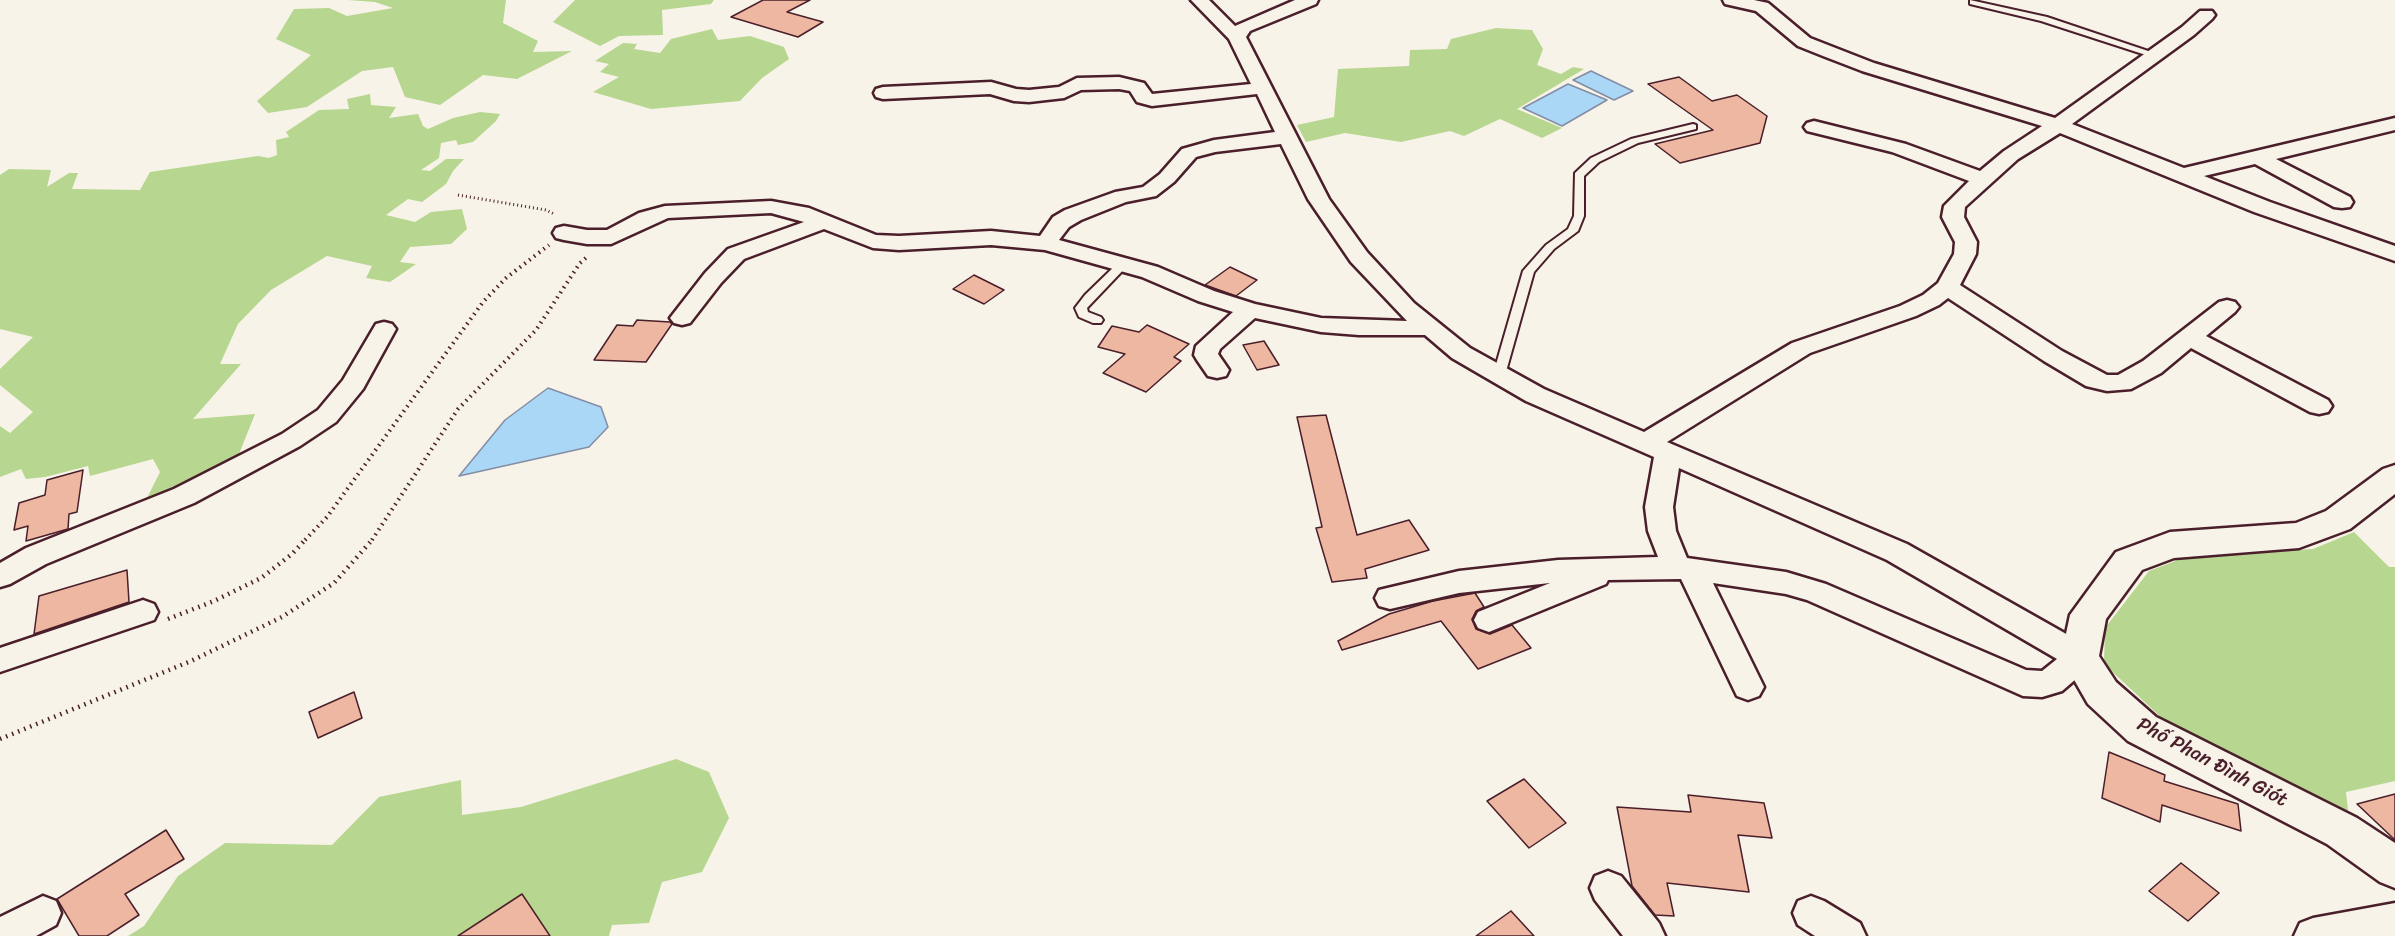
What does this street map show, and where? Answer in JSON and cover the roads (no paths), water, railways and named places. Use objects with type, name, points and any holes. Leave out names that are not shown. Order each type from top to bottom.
[{"type":"street","points":[[1199,0],[1237,38],[1318,199],[1359,257],[1406,308],[1461,352],[1535,395],[1897,552],[2080,657]]},
{"type":"street","points":[[1237,38],[1243,27],[1310,0]]},
{"type":"street","points":[[1731,0],[1762,7],[1804,42],[1839,56],[2058,125],[2262,207],[2395,254]]},
{"type":"street","points":[[1657,447],[1801,348],[1908,311],[1931,300],[1947,287],[1965,254],[1966,242],[1953,217],[1955,206],[2011,155],[2058,125],[2188,31],[2206,15]]},
{"type":"street","points":[[883,93],[991,88],[1014,95],[1029,96],[1064,92],[1077,84],[1119,83],[1137,87],[1144,98],[1152,100],[1262,88]]},
{"type":"street","points":[[2183,175],[2395,124]]},
{"type":"street","points":[[1814,127],[1899,148],[1983,179]]},
{"type":"street","points":[[1046,243],[1061,222],[1073,215],[1122,196],[1149,192],[1167,178],[1189,153],[1214,146],[1287,137]]},
{"type":"street","points":[[2258,157],[2342,202]]},
{"type":"street","points":[[564,233],[587,237],[611,237],[647,218],[665,212],[771,207],[801,213],[873,241],[899,243],[991,238],[1046,243],[1149,272],[1206,296],[1250,310],[1321,325],[1359,328],[1430,328]]},
{"type":"street","points":[[682,318],[736,254],[824,222]]},
{"type":"street","points":[[1947,287],[2054,356],[2095,380],[2107,383],[2122,383],[2132,379],[2227,307]]},
{"type":"street","points":[[1217,370],[1206,355],[1208,346],[1250,310]]},
{"type":"street","points":[[0,576],[36,556],[184,496],[239,469],[318,422],[327,416],[349,390],[384,330]]},
{"type":"street","points":[[2189,337],[2319,406]]},
{"type":"street","points":[[1657,447],[1662,531],[1748,687]]},
{"type":"street","points":[[1390,598],[1459,582],[1509,575],[1684,568],[1786,583],[1816,592],[2023,683],[2042,684],[2051,682],[2080,657],[2088,615],[2129,561],[2170,545],[2299,535],[2338,520],[2395,477]]},
{"type":"street","points":[[1488,620],[1614,569]]},
{"type":"street","points":[[0,660],[152,617]]},
{"type":"street","name":"Phố Phan Đình Giót","points":[[2080,657],[2102,693],[2142,729],[2342,831],[2395,868]]},
{"type":"street","points":[[1608,888],[1646,936]]},
{"type":"street","points":[[0,936],[43,913]]},
{"type":"street","points":[[1811,913],[1846,936]]},
{"type":"street","points":[[2313,936],[2395,920]]},
{"type":"lane","points":[[1973,2],[2044,19],[2155,55]]},
{"type":"lane","points":[[1499,375],[1529,271],[1550,247],[1573,231],[1579,216],[1579,175],[1595,160],[1635,141],[1693,127]]},
{"type":"lane","points":[[1097,320],[1083,314],[1082,308],[1089,297],[1123,264]]},
{"type":"water","points":[[1591,71],[1633,91],[1614,100],[1573,80]]},
{"type":"water","points":[[1568,84],[1607,100],[1562,126],[1523,108]]},
{"type":"water","points":[[548,388],[601,407],[608,427],[589,447],[459,476],[505,420]]}]
